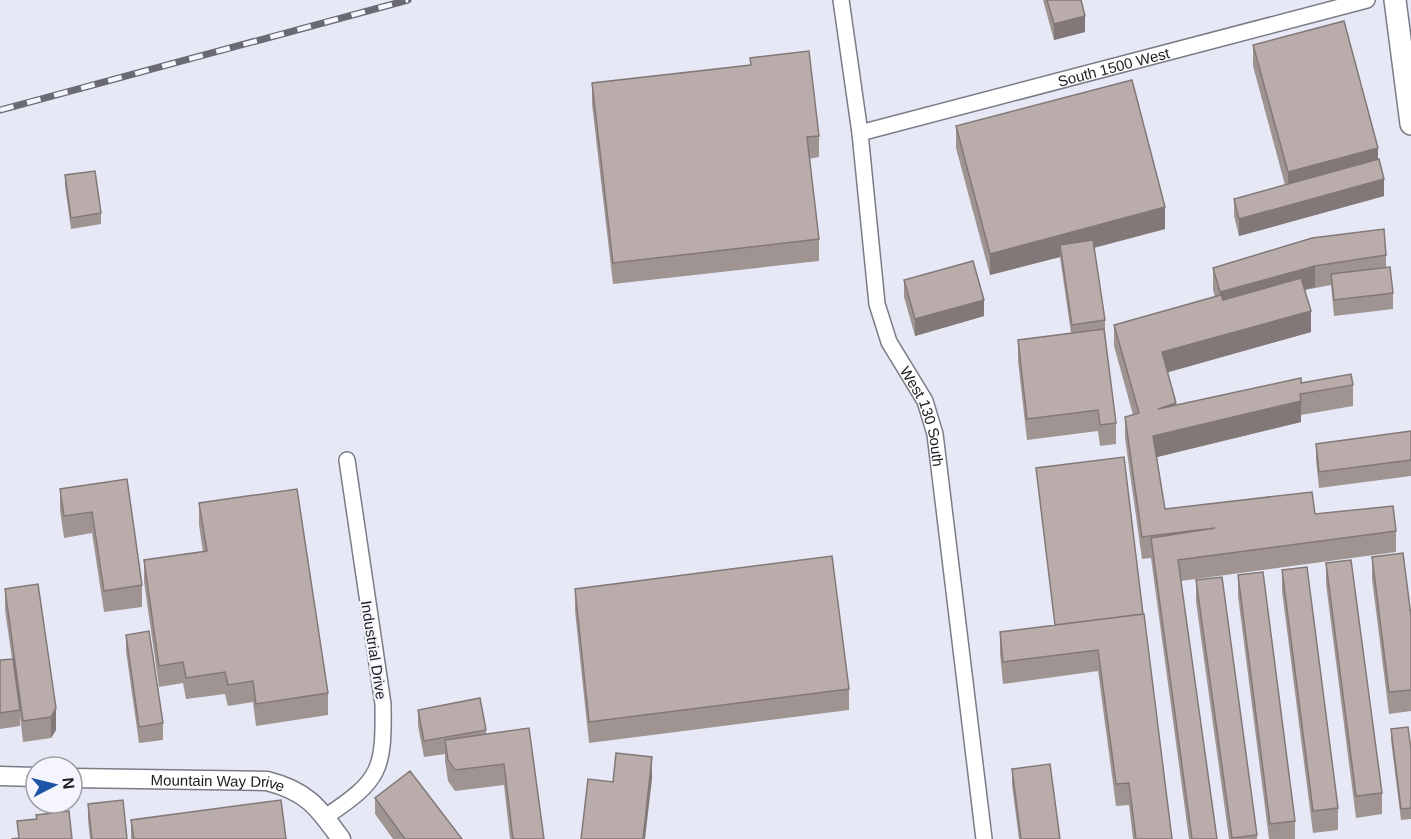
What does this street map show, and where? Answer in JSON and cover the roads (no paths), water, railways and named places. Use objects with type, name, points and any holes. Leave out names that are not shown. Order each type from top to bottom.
[{"type":"main road","points":[[1395,0],[1411,124]]},
{"type":"street","name":"West 130 South","points":[[841,0],[860,133],[877,304],[889,342],[925,401],[935,434],[984,839]]},
{"type":"street","name":"South 1500 West","points":[[860,133],[1367,0]]},
{"type":"street","name":"Industrial Drive","points":[[325,817],[356,796],[373,776],[381,760],[383,739],[383,704],[346,460]]},
{"type":"street","points":[[0,776],[24,777]]},
{"type":"street","name":"Mountain Way Drive","points":[[84,778],[267,782],[282,785],[304,795],[325,817],[341,839]]},
{"type":"railway","points":[[0,110],[408,0]]}]
